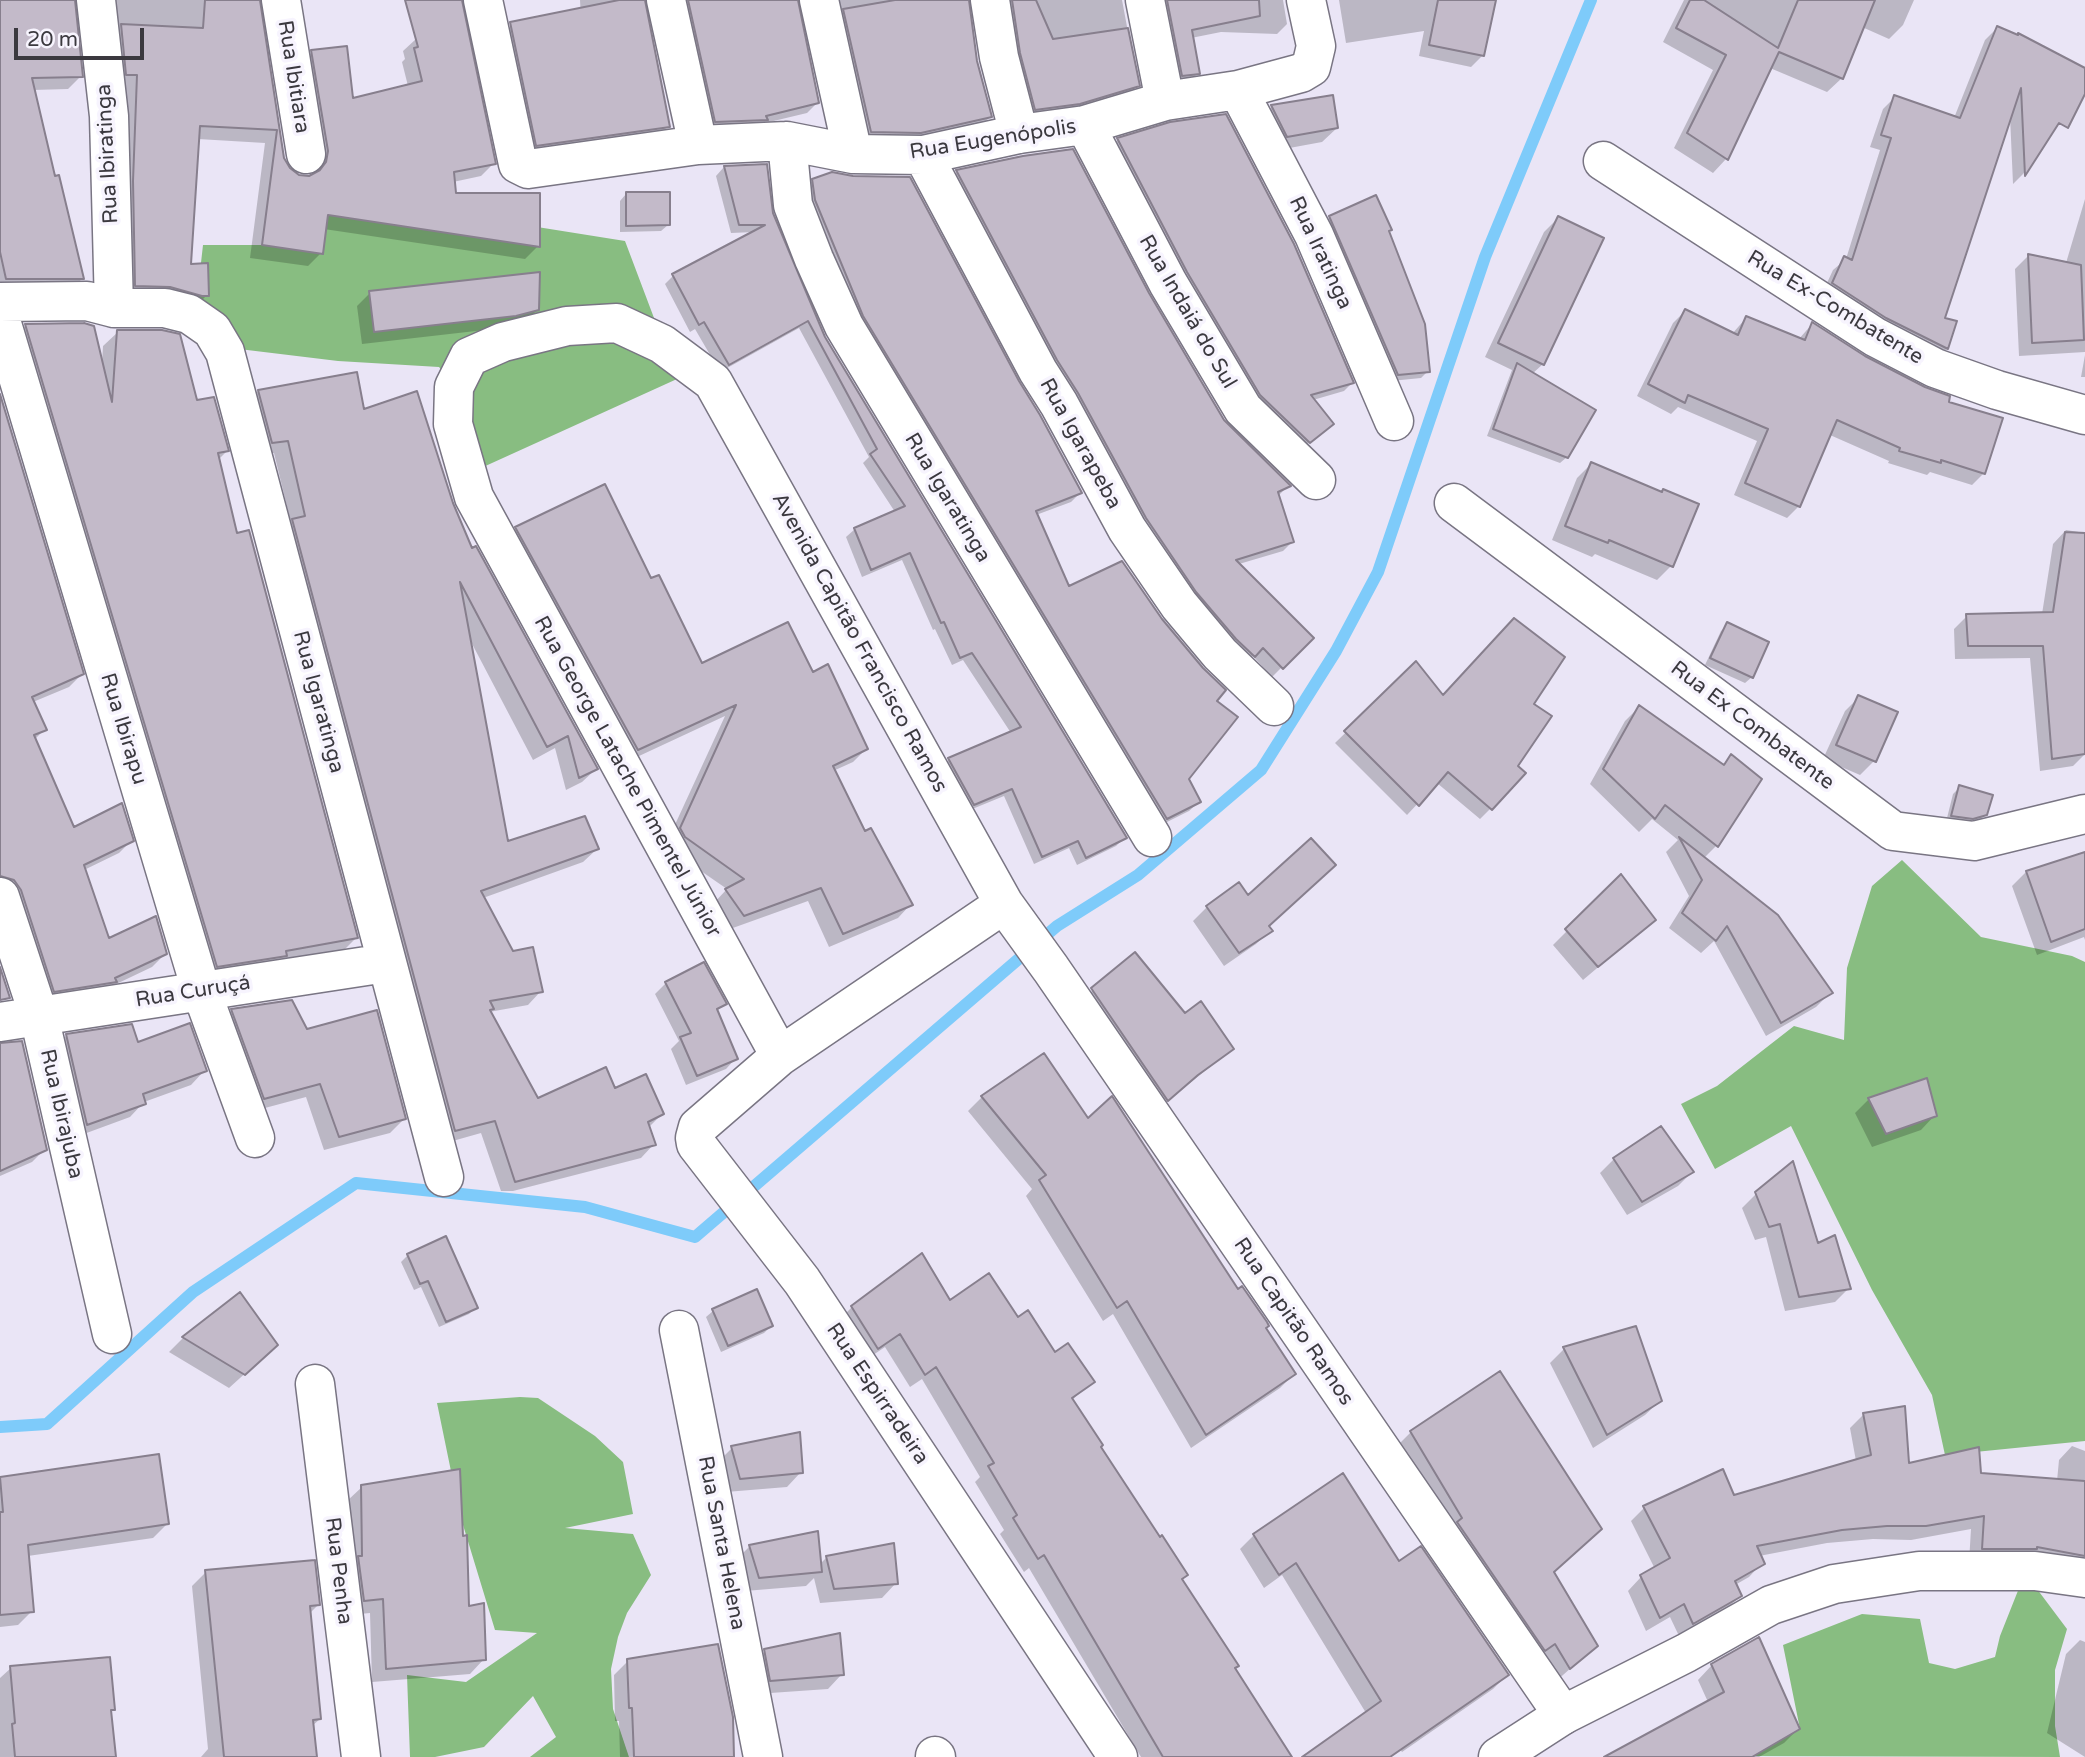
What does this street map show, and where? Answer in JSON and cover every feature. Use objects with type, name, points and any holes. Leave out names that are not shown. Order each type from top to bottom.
[{"type":"street","name":"Rua Ibiratinga","points":[[96,0],[109,116],[114,308]]},
{"type":"street","name":"Rua Ibitiara","points":[[281,0],[306,154]]},
{"type":"street","name":"Rua Eugenópolis","points":[[483,0],[518,164],[528,169],[698,145],[787,141],[853,154],[923,155],[1019,134],[1085,125],[1165,101],[1238,90],[1301,73],[1311,67],[1316,46],[1306,0]]},
{"type":"street","points":[[666,0],[698,145]]},
{"type":"street","points":[[819,0],[853,154]]},
{"type":"street","points":[[990,0],[999,57],[1019,134]]},
{"type":"street","points":[[1145,0],[1165,101]]},
{"type":"street","name":"Rua Iratinga","points":[[1238,90],[1314,235],[1394,421]]},
{"type":"street","name":"Rua Indaiá do Sul","points":[[1085,125],[1168,283],[1244,409],[1316,480]]},
{"type":"street","name":"Rua Igaratinga","points":[[787,141],[793,205],[845,326],[1152,837]]},
{"type":"street","name":"Rua Igarapeba","points":[[923,155],[1038,371],[1059,404],[1127,529],[1179,605],[1220,654],[1274,706]]},
{"type":"street","name":"Rua Ex-Combatente","points":[[1603,161],[1887,343],[1948,373],[2085,415]]},
{"type":"street","name":"Rua Igaratinga","points":[[0,302],[87,300],[114,308],[165,308],[189,314],[212,330],[225,352],[443,1177]]},
{"type":"street","name":"Rua Ibirapu","points":[[0,317],[201,990],[255,1138]]},
{"type":"street","name":"Rua George Latache Pimentel Júnior","points":[[713,383],[662,344],[617,323],[567,326],[503,342],[469,357],[454,387],[453,424],[474,498],[780,1056]]},
{"type":"street","name":"Avenida Capitão Francisco Ramos","points":[[713,383],[1013,916]]},
{"type":"street","name":"Rua Ex Combatente","points":[[1454,503],[1893,831],[1974,841],[2085,814]]},
{"type":"street","name":"Rua Ibirajuba","points":[[0,897],[39,1016],[112,1334]]},
{"type":"street","points":[[780,1056],[1013,916]]},
{"type":"street","name":"Rua Capitão Ramos","points":[[1013,916],[1563,1715]]},
{"type":"street","name":"Rua Curuçá","points":[[0,1022],[386,963]]},
{"type":"street","name":"Rua Espirradeira","points":[[780,1056],[698,1127],[695,1133],[696,1144],[802,1282],[1118,1757]]},
{"type":"street","name":"Rua Santa Helena","points":[[678,1330],[763,1757]]},
{"type":"street","name":"Rua Penha","points":[[315,1384],[361,1757]]},
{"type":"street","points":[[1498,1757],[1563,1715],[1686,1653],[1771,1605],[1834,1584],[1919,1571],[2035,1571],[2085,1578]]},
{"type":"green space","points":[[324,193],[625,241],[677,379],[470,473],[462,395],[439,367],[338,361],[206,345],[195,316],[203,245],[262,245],[323,254]]},
{"type":"green space","points":[[1902,860],[1981,937],[2072,956],[2085,962],[2085,1441],[1945,1455],[1932,1395],[1872,1290],[1791,1126],[1715,1169],[1681,1104],[1717,1086],[1794,1026],[1844,1040],[1847,968],[1872,886]]},
{"type":"green space","points":[[538,1398],[595,1436],[623,1462],[633,1514],[565,1528],[633,1534],[651,1575],[627,1613],[611,1669],[613,1709],[629,1757],[530,1757],[556,1737],[533,1696],[484,1747],[435,1757],[410,1757],[407,1675],[466,1682],[537,1633],[495,1630],[460,1515],[437,1403]]},
{"type":"green space","points":[[2025,1573],[2067,1629],[2055,1670],[2055,1726],[2060,1757],[1753,1756],[1800,1729],[1783,1645],[1862,1614],[1920,1619],[1929,1663],[1955,1669],[1995,1657],[2000,1636]]},
{"type":"building","points":[[0,0],[75,0],[83,77],[32,78],[55,176],[59,175],[84,279],[6,279],[0,252]]},
{"type":"building","points":[[205,0],[260,0],[284,158],[290,168],[299,175],[309,176],[320,170],[326,162],[328,151],[311,50],[347,46],[353,98],[422,81],[414,48],[418,47],[405,0],[462,0],[496,164],[454,172],[456,193],[540,193],[540,247],[328,215],[323,254],[262,245],[277,130],[200,126],[191,264],[208,263],[209,296],[170,287],[135,286],[133,181],[137,75],[126,75],[121,24],[203,28]]},
{"type":"building","points":[[619,0],[645,0],[670,127],[536,146],[510,22]]},
{"type":"building","points":[[688,0],[798,0],[819,103],[766,116],[768,120],[715,122]]},
{"type":"building","points":[[895,0],[969,0],[977,61],[992,117],[921,133],[871,132],[843,9]]},
{"type":"building","points":[[1012,0],[1036,0],[1053,39],[1128,28],[1140,86],[1080,104],[1035,110],[1020,53]]},
{"type":"building","points":[[1167,0],[1259,0],[1260,16],[1192,30],[1200,74],[1182,76]]},
{"type":"building","points":[[1438,0],[1496,0],[1484,56],[1429,45]]},
{"type":"building","points":[[1690,0],[1704,0],[1778,48],[1798,0],[1875,0],[1843,79],[1779,52],[1728,160],[1687,133],[1726,55],[1676,28]]},
{"type":"building","points":[[1997,26],[2018,33],[2085,68],[2085,94],[2068,128],[2059,123],[2025,176],[2021,88],[1945,318],[1957,321],[1948,349],[1886,318],[1832,283],[1844,256],[1852,260],[1891,138],[1881,135],[1894,95],[1960,118]]},
{"type":"building","points":[[1333,95],[1338,128],[1287,137],[1271,105]]},
{"type":"building","points":[[1226,114],[1294,244],[1354,383],[1311,395],[1334,424],[1310,443],[1260,395],[1187,272],[1117,138],[1170,122]]},
{"type":"building","points":[[1073,149],[1149,293],[1224,420],[1291,486],[1278,492],[1294,542],[1236,560],[1314,638],[1283,669],[1263,648],[1255,657],[1236,639],[1196,592],[1146,518],[1078,393],[1057,360],[956,170]]},
{"type":"building","points":[[767,164],[773,213],[825,337],[1127,838],[1086,858],[1078,841],[1042,857],[1012,789],[974,805],[948,758],[1021,727],[972,653],[960,658],[944,622],[941,623],[910,553],[871,570],[854,528],[905,506],[870,454],[877,449],[808,321],[729,365],[704,322],[699,325],[672,274],[765,225],[739,225],[724,166]]},
{"type":"building","points":[[832,172],[853,176],[910,177],[1082,493],[1036,511],[1069,586],[1122,561],[1162,619],[1203,668],[1226,690],[1217,701],[1238,717],[1189,779],[1201,802],[1167,819],[863,316],[815,200],[812,179]]},
{"type":"building","points":[[626,192],[670,192],[670,225],[626,226]]},
{"type":"building","points":[[1376,195],[1392,230],[1389,231],[1425,324],[1430,372],[1398,375],[1329,216]]},
{"type":"building","points":[[1558,216],[1604,238],[1544,365],[1498,343]]},
{"type":"building","points":[[2028,254],[2081,265],[2084,340],[2032,343]]},
{"type":"building","points":[[540,272],[539,310],[516,316],[374,332],[369,291]]},
{"type":"building","points":[[1685,309],[1738,335],[1746,316],[1805,340],[1812,322],[1865,356],[1925,387],[1950,396],[1949,402],[2003,418],[1985,474],[1941,460],[1941,463],[1899,451],[1900,448],[1837,420],[1800,507],[1745,483],[1768,429],[1688,395],[1685,403],[1648,384]]},
{"type":"building","points":[[84,323],[94,326],[112,402],[117,330],[162,330],[180,334],[197,400],[214,397],[229,451],[218,453],[237,533],[249,530],[358,938],[286,951],[287,956],[217,967],[25,324]]},
{"type":"building","points":[[1517,363],[1596,410],[1568,458],[1493,429]]},
{"type":"building","points":[[357,372],[364,409],[417,391],[453,503],[472,548],[476,546],[598,769],[579,778],[568,736],[547,747],[460,582],[508,841],[585,816],[599,849],[481,891],[513,951],[533,947],[543,992],[490,1001],[494,1009],[490,1010],[538,1098],[606,1067],[615,1088],[646,1074],[664,1114],[648,1122],[656,1145],[515,1182],[495,1121],[455,1131],[292,519],[305,516],[288,441],[272,443],[258,390]]},
{"type":"building","points":[[0,394],[84,674],[32,697],[47,730],[34,735],[74,827],[122,803],[134,841],[84,865],[109,938],[156,916],[167,954],[115,978],[117,982],[54,992],[21,890],[14,880],[0,876]]},
{"type":"building","points":[[1591,462],[1662,492],[1663,489],[1699,504],[1673,567],[1609,540],[1608,543],[1565,526]]},
{"type":"building","points":[[605,484],[651,578],[659,575],[702,663],[788,622],[813,672],[828,664],[868,749],[833,766],[865,831],[871,828],[913,905],[843,934],[821,888],[744,916],[725,889],[744,879],[685,837],[680,828],[736,705],[638,750],[515,527]]},
{"type":"building","points":[[2065,532],[2085,533],[2085,754],[2052,759],[2043,646],[1968,646],[1966,614],[2053,612]]},
{"type":"building","points":[[1514,618],[1565,657],[1534,704],[1552,716],[1518,766],[1526,773],[1492,810],[1448,772],[1419,806],[1344,731],[1416,661],[1443,695]]},
{"type":"building","points":[[1727,622],[1769,642],[1753,678],[1710,658]]},
{"type":"building","points":[[1858,695],[1898,712],[1876,762],[1836,745]]},
{"type":"building","points":[[1639,705],[1724,765],[1731,754],[1762,779],[1718,847],[1665,805],[1655,819],[1603,769]]},
{"type":"building","points":[[1959,785],[1993,795],[1987,815],[1973,819],[1951,816]]},
{"type":"building","points":[[1679,837],[1778,915],[1833,993],[1781,1023],[1727,926],[1716,941],[1682,913],[1702,880]]},
{"type":"building","points":[[1311,838],[1336,865],[1269,926],[1273,931],[1239,953],[1206,906],[1239,882],[1248,895]]},
{"type":"building","points":[[2085,852],[2085,929],[2051,942],[2026,871]]},
{"type":"building","points":[[1621,874],[1656,920],[1598,967],[1565,929]]},
{"type":"building","points":[[1135,952],[1185,1013],[1201,1001],[1234,1049],[1168,1101],[1091,988]]},
{"type":"building","points":[[704,962],[727,1004],[717,1009],[738,1059],[697,1076],[680,1037],[691,1033],[665,982]]},
{"type":"building","points":[[0,967],[10,998],[0,1000]]},
{"type":"building","points":[[292,1000],[307,1029],[377,1010],[406,1119],[339,1137],[320,1084],[264,1099],[231,1009]]},
{"type":"building","points":[[190,1023],[207,1071],[143,1094],[146,1104],[87,1125],[66,1034],[132,1024],[138,1042]]},
{"type":"building","points":[[22,1041],[47,1150],[0,1171],[0,1043]]},
{"type":"building","points":[[1044,1053],[1088,1118],[1112,1096],[1238,1289],[1242,1286],[1267,1322],[1269,1326],[1266,1328],[1296,1374],[1206,1435],[1127,1301],[1117,1308],[1039,1180],[1046,1175],[981,1096]]},
{"type":"building","points":[[1927,1078],[1937,1116],[1886,1134],[1868,1098]]},
{"type":"building","points":[[1661,1126],[1694,1172],[1642,1202],[1613,1158]]},
{"type":"building","points":[[1793,1161],[1818,1243],[1835,1235],[1851,1289],[1799,1297],[1780,1224],[1769,1227],[1755,1192]]},
{"type":"building","points":[[446,1236],[478,1308],[446,1322],[428,1281],[420,1284],[407,1254]]},
{"type":"building","points":[[922,1253],[950,1300],[989,1273],[1018,1317],[1028,1310],[1055,1352],[1068,1343],[1095,1382],[1072,1398],[1103,1445],[1101,1447],[1188,1575],[1182,1579],[1239,1666],[1235,1668],[1292,1757],[1163,1757],[1044,1555],[1038,1559],[1013,1518],[1017,1515],[988,1466],[994,1463],[936,1367],[925,1375],[900,1334],[878,1349],[851,1306]]},
{"type":"building","points":[[757,1289],[773,1326],[728,1346],[712,1309]]},
{"type":"building","points":[[240,1292],[278,1345],[245,1375],[182,1337]]},
{"type":"building","points":[[1636,1326],[1662,1401],[1607,1435],[1563,1347]]},
{"type":"building","points":[[1500,1371],[1602,1529],[1554,1572],[1598,1646],[1570,1669],[1555,1644],[1545,1651],[1457,1522],[1462,1518],[1410,1431]]},
{"type":"building","points":[[1905,1406],[1909,1463],[1979,1447],[1981,1473],[2085,1481],[2085,1556],[2037,1547],[1982,1549],[1984,1516],[1926,1526],[1842,1530],[1757,1546],[1765,1564],[1735,1581],[1742,1596],[1693,1624],[1684,1604],[1660,1618],[1640,1575],[1670,1558],[1643,1506],[1723,1469],[1734,1495],[1871,1455],[1863,1413]]},
{"type":"building","points":[[800,1432],[803,1473],[740,1479],[731,1446]]},
{"type":"building","points":[[159,1454],[169,1524],[28,1545],[34,1612],[0,1615],[0,1512],[3,1512],[0,1477]]},
{"type":"building","points":[[460,1469],[463,1536],[467,1535],[469,1606],[484,1603],[486,1660],[386,1669],[383,1599],[364,1601],[358,1556],[362,1556],[361,1485]]},
{"type":"building","points":[[1343,1473],[1399,1561],[1421,1546],[1509,1675],[1390,1757],[1302,1757],[1381,1701],[1296,1563],[1279,1575],[1253,1534]]},
{"type":"building","points":[[818,1531],[822,1572],[759,1578],[749,1545]]},
{"type":"building","points":[[894,1543],[898,1584],[834,1589],[826,1556]]},
{"type":"building","points":[[315,1560],[320,1605],[310,1606],[321,1719],[313,1720],[317,1757],[224,1757],[205,1570]]},
{"type":"building","points":[[840,1633],[844,1675],[770,1681],[764,1649]]},
{"type":"building","points":[[1759,1637],[1800,1729],[1752,1757],[1604,1757],[1724,1692],[1711,1664]]},
{"type":"building","points":[[718,1644],[733,1717],[734,1757],[634,1757],[627,1659]]},
{"type":"building","points":[[110,1657],[115,1710],[111,1710],[116,1757],[15,1757],[10,1666]]},
{"type":"waterway","points":[[0,1427],[47,1424],[193,1292],[356,1183],[585,1207],[695,1237],[1057,926],[1138,875],[1261,770],[1336,651],[1378,572],[1485,257],[1591,0]]}]
